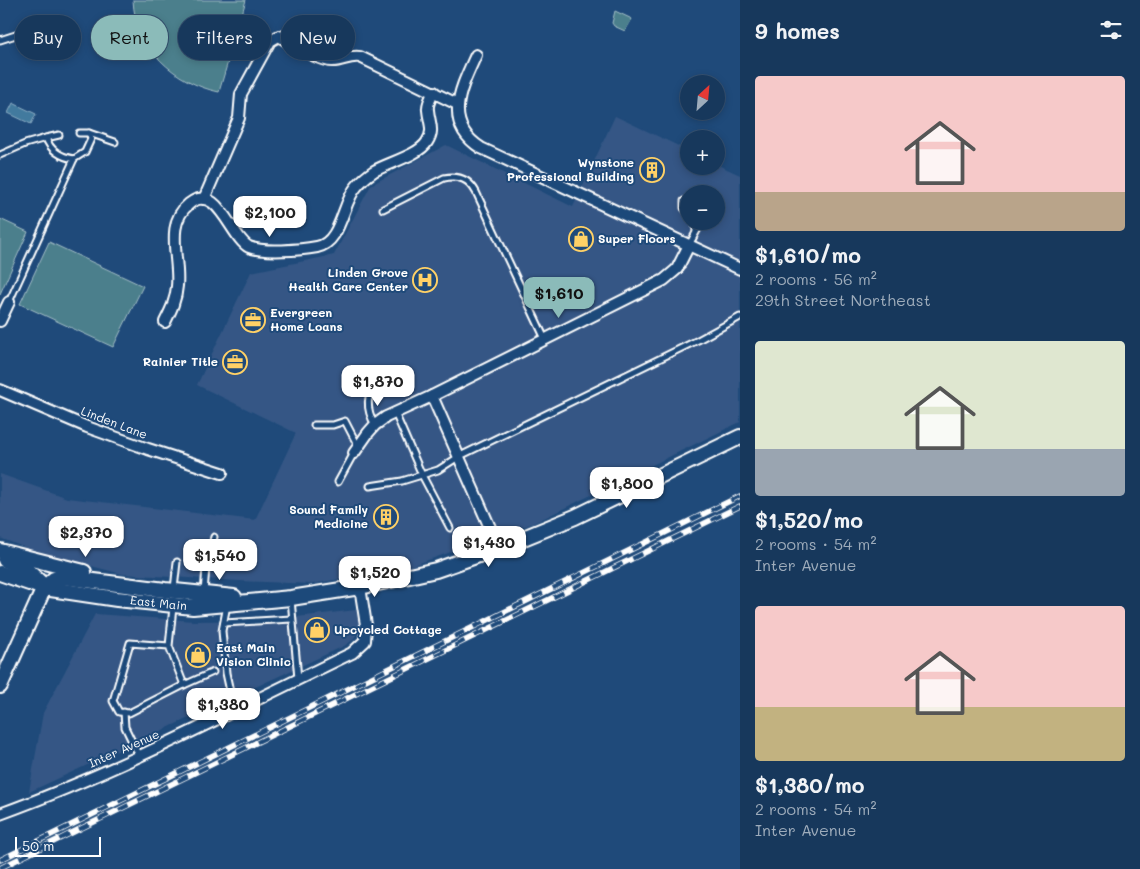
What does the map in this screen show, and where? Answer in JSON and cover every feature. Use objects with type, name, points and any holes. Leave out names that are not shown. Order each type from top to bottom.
[{"type":"main road","name":"East Main","points":[[0,573],[44,588],[173,606],[193,607],[291,598],[360,587],[436,570],[499,548],[575,517],[740,437]]},
{"type":"main road","name":"East Main","points":[[0,550],[113,580],[169,591]]},
{"type":"main road","points":[[0,557],[28,571],[41,582],[44,588],[0,686]]},
{"type":"main road","name":"East Main","points":[[44,588],[54,580],[62,577],[169,591],[274,600]]},
{"type":"street","points":[[204,199],[239,118],[241,94],[270,42],[279,36],[328,61],[336,61],[353,56],[360,57],[457,104]]},
{"type":"street","points":[[476,55],[463,84],[457,104],[462,130],[470,140],[481,148],[740,269]]},
{"type":"street","points":[[165,322],[175,301],[177,284],[176,223],[189,204],[198,199],[204,199],[218,207],[239,239],[249,247],[267,250],[322,245],[332,236],[351,192],[356,186],[373,172],[420,149],[427,143],[432,126],[428,107],[434,92]]},
{"type":"street","points":[[356,450],[375,425],[395,413],[664,280],[677,269],[689,245]]},
{"type":"street","points":[[0,321],[9,302]]},
{"type":"street","name":"Linden Lane","points":[[0,390],[87,427],[148,450],[222,473]]},
{"type":"street","points":[[432,396],[499,548]]},
{"type":"street","name":"Inter Avenue","points":[[0,814],[139,757],[352,653],[365,640],[366,625],[360,587]]},
{"type":"lane","points":[[0,40],[15,35]]},
{"type":"lane","points":[[80,133],[89,133],[115,142]]},
{"type":"lane","points":[[9,302],[74,159],[88,147],[91,139],[89,133]]},
{"type":"lane","points":[[0,155],[25,144],[59,136]]},
{"type":"lane","points":[[46,138],[49,146],[54,150],[74,159]]},
{"type":"lane","points":[[384,209],[447,177],[460,177],[468,181],[476,192],[545,340]]},
{"type":"lane","points":[[689,245],[696,232]]},
{"type":"lane","points":[[370,486],[402,481],[438,470],[460,456],[706,336],[740,317]]},
{"type":"lane","points":[[375,425],[369,412],[368,404],[373,387],[379,381]]},
{"type":"lane","points":[[395,413],[422,475],[450,528]]},
{"type":"lane","points":[[314,425],[334,425],[345,421],[356,450],[338,482]]},
{"type":"lane","points":[[204,594],[206,566],[214,538]]},
{"type":"lane","points":[[169,591],[177,562]]},
{"type":"lane","points":[[291,598],[298,679]]},
{"type":"lane","points":[[227,604],[222,631],[226,673],[234,710]]},
{"type":"lane","points":[[173,606],[169,646],[184,685]]},
{"type":"lane","points":[[224,623],[292,619]]},
{"type":"lane","points":[[169,646],[130,643],[113,702],[119,712],[129,713],[213,672]]},
{"type":"lane","points":[[124,712],[125,727],[139,757]]},
{"type":"shaded area","points":[[13,103],[36,114],[31,124],[8,113]]},
{"type":"shaded area","points":[[615,116],[680,147],[680,175],[725,175],[725,168],[740,175],[740,422],[534,523],[408,567],[312,584],[122,574],[34,551],[0,538],[0,474],[67,498],[255,520],[296,433],[197,385],[251,272],[334,255],[371,185],[446,145],[573,207]]},
{"type":"shaded area","points":[[356,610],[358,614],[358,631],[353,640],[344,646],[29,792],[43,713],[95,614],[194,621],[272,620]]},
{"type":"green space","points":[[133,0],[246,0],[242,15],[178,15],[178,60],[228,60],[219,92],[187,80],[160,60],[168,60],[168,15],[135,15]]},
{"type":"green space","points":[[615,11],[632,19],[625,31],[614,26],[612,23]]},
{"type":"green space","points":[[0,219],[28,232],[0,294]]},
{"type":"green space","points":[[49,242],[143,286],[113,347],[20,304]]},
{"type":"railway","points":[[0,860],[740,496]]},
{"type":"railway","points":[[0,868],[740,506]]},
{"type":"place","name":"Wynstone Professional Building","points":[[652,170]]},
{"type":"place","name":"Super Floors","points":[[581,239]]},
{"type":"place","name":"Linden Grove Health Care Center","points":[[425,280]]},
{"type":"place","name":"Evergreen Home Loans","points":[[253,320]]},
{"type":"place","name":"Rainier Title","points":[[235,362]]},
{"type":"place","name":"Sound Family Medicine","points":[[386,517]]},
{"type":"place","name":"Upcycled Cottage","points":[[317,630]]},
{"type":"place","name":"East Main Vision Clinic","points":[[198,655]]}]
